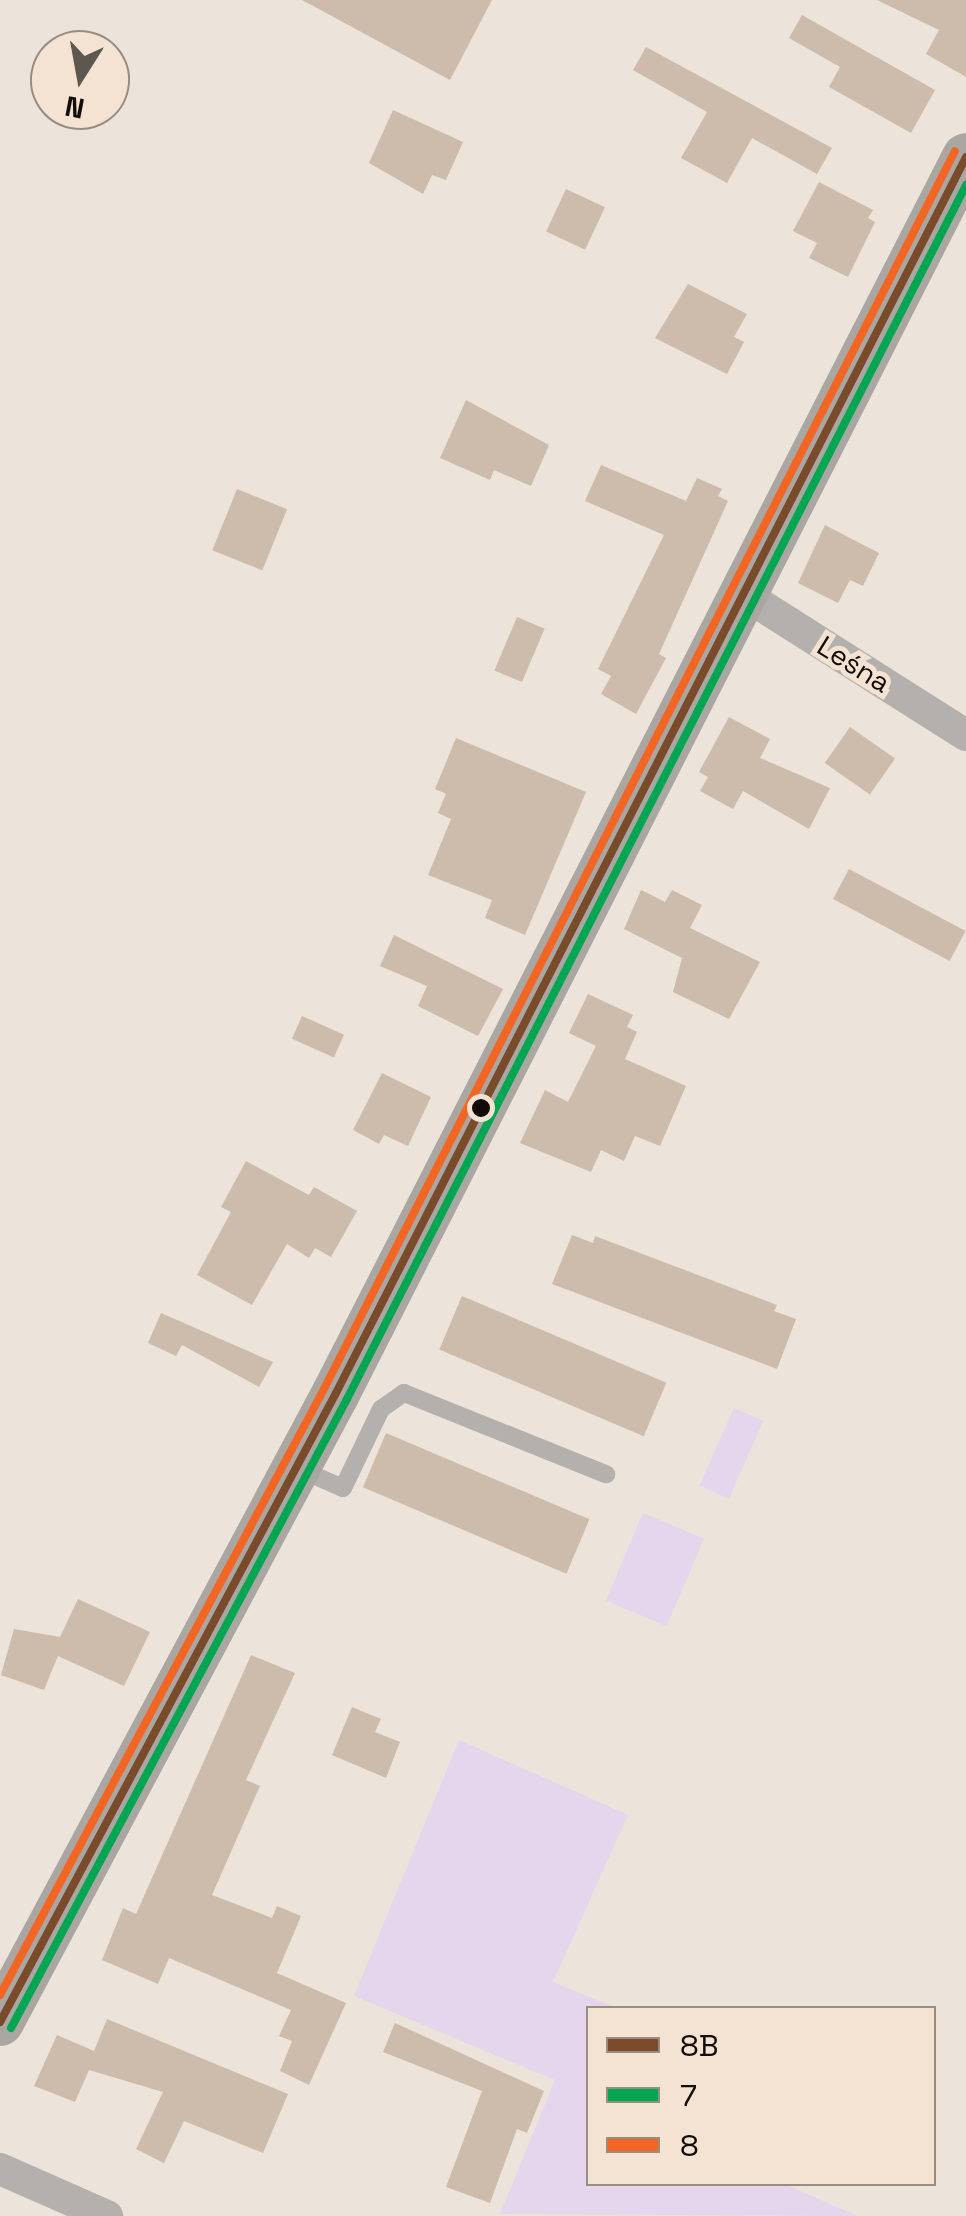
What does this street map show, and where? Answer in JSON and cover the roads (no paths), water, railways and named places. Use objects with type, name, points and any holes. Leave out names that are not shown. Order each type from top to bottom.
[{"type":"street","points":[[0,2022],[297,1468],[966,157]]},
{"type":"street","name":"Leśna","points":[[742,593],[966,735]]},
{"type":"street","points":[[0,2169],[52,2205],[107,2216]]},
{"type":"lane","points":[[297,1468],[343,1488],[381,1409],[404,1393],[606,1474]]}]
